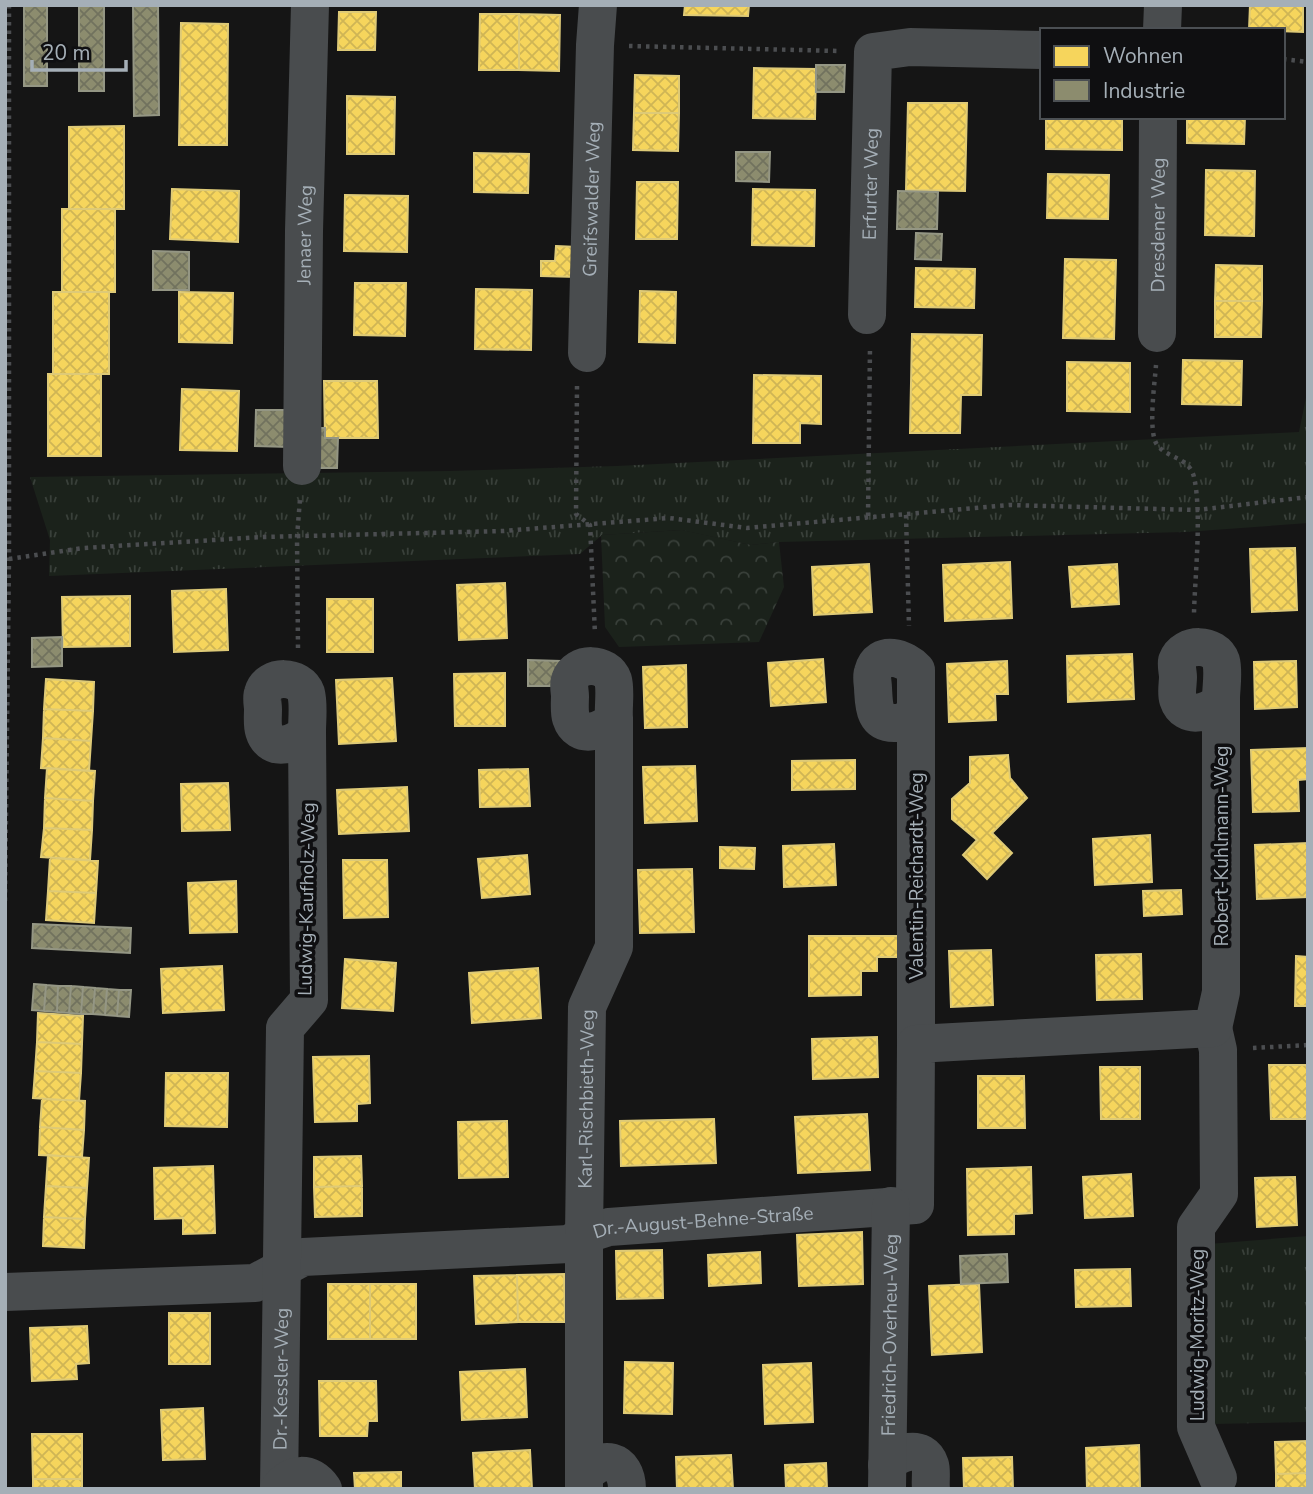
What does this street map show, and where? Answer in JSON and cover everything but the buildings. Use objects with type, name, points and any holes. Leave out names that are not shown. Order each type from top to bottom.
[{"type":"street","name":"Jenaer Weg","points":[[302,466],[310,5]]},
{"type":"street","name":"Greifswalder Weg","points":[[587,353],[598,5]]},
{"type":"street","points":[[1162,28],[1163,5]]},
{"type":"street","points":[[873,52],[911,47],[1040,50]]},
{"type":"street","name":"Erfurter Weg","points":[[867,314],[873,52]]},
{"type":"street","name":"Dresdener Weg","points":[[1157,333],[1158,119]]},
{"type":"street","name":"Robert-Kuhlmann-Weg","points":[[1193,647],[1204,647],[1214,652],[1220,660],[1222,699],[1217,1023]]},
{"type":"street","name":"Valentin-Reichardt-Weg","points":[[909,662],[916,670],[916,1044]]},
{"type":"street","name":"Karl-Rischbieth-Weg","points":[[584,1482],[587,1007],[614,947],[613,679],[606,671],[596,666]]},
{"type":"street","name":"Ludwig-Kaufholz-Weg","points":[[282,1269],[285,1028],[309,1000],[306,692],[299,684]]},
{"type":"street","points":[[916,1044],[1217,1023]]},
{"type":"street","name":"Ludwig-Moritz-Weg","points":[[1217,1023],[1219,1194],[1196,1227],[1196,1427],[1218,1478]]},
{"type":"street","name":"Dr.-August-Behne-Straße","points":[[5,1292],[255,1283],[303,1257],[569,1244],[584,1235],[609,1227],[915,1205],[916,1044]]},
{"type":"street","name":"Friedrich-Overheu-Weg","points":[[887,1477],[891,1206]]},
{"type":"street","name":"Dr.-Kessler-Weg","points":[[282,1269],[279,1489],[286,1480],[295,1475],[306,1475],[316,1480],[323,1489]]},
{"type":"street","name":"Friedrich-Overheu-Weg","points":[[887,1477],[893,1457],[903,1452],[914,1452],[923,1456],[930,1464],[931,1489]]},
{"type":"street","points":[[584,1482],[590,1467],[600,1462],[610,1462],[620,1467],[627,1475],[627,1489]]},
{"type":"path","points":[[5,901],[9,559],[9,5]]},
{"type":"path","points":[[595,45],[873,52]]},
{"type":"path","points":[[1285,59],[1308,62]]},
{"type":"path","points":[[867,314],[871,361],[868,517]]},
{"type":"path","points":[[1157,333],[1153,433],[1157,446],[1188,465],[1194,476],[1196,510],[1193,647]]},
{"type":"path","points":[[587,353],[577,376],[576,513],[590,524],[596,666]]},
{"type":"path","points":[[9,559],[83,548],[263,537],[503,531],[668,517],[747,528],[1009,505],[1196,510],[1308,497]]},
{"type":"path","points":[[906,515],[909,662]]},
{"type":"path","points":[[298,520],[299,684]]},
{"type":"path","points":[[1217,1023],[1308,1045]]},
{"type":"green space","points":[[1308,388],[1308,523],[1185,532],[779,542],[751,545],[681,530],[602,535],[580,554],[49,576],[50,540],[30,477],[617,466],[1299,432]]},
{"type":"green space","points":[[682,530],[751,545],[779,542],[784,587],[759,642],[619,647],[605,627],[601,535]]},
{"type":"green space","points":[[1308,1236],[1308,1422],[1212,1424],[1209,1244]]}]
